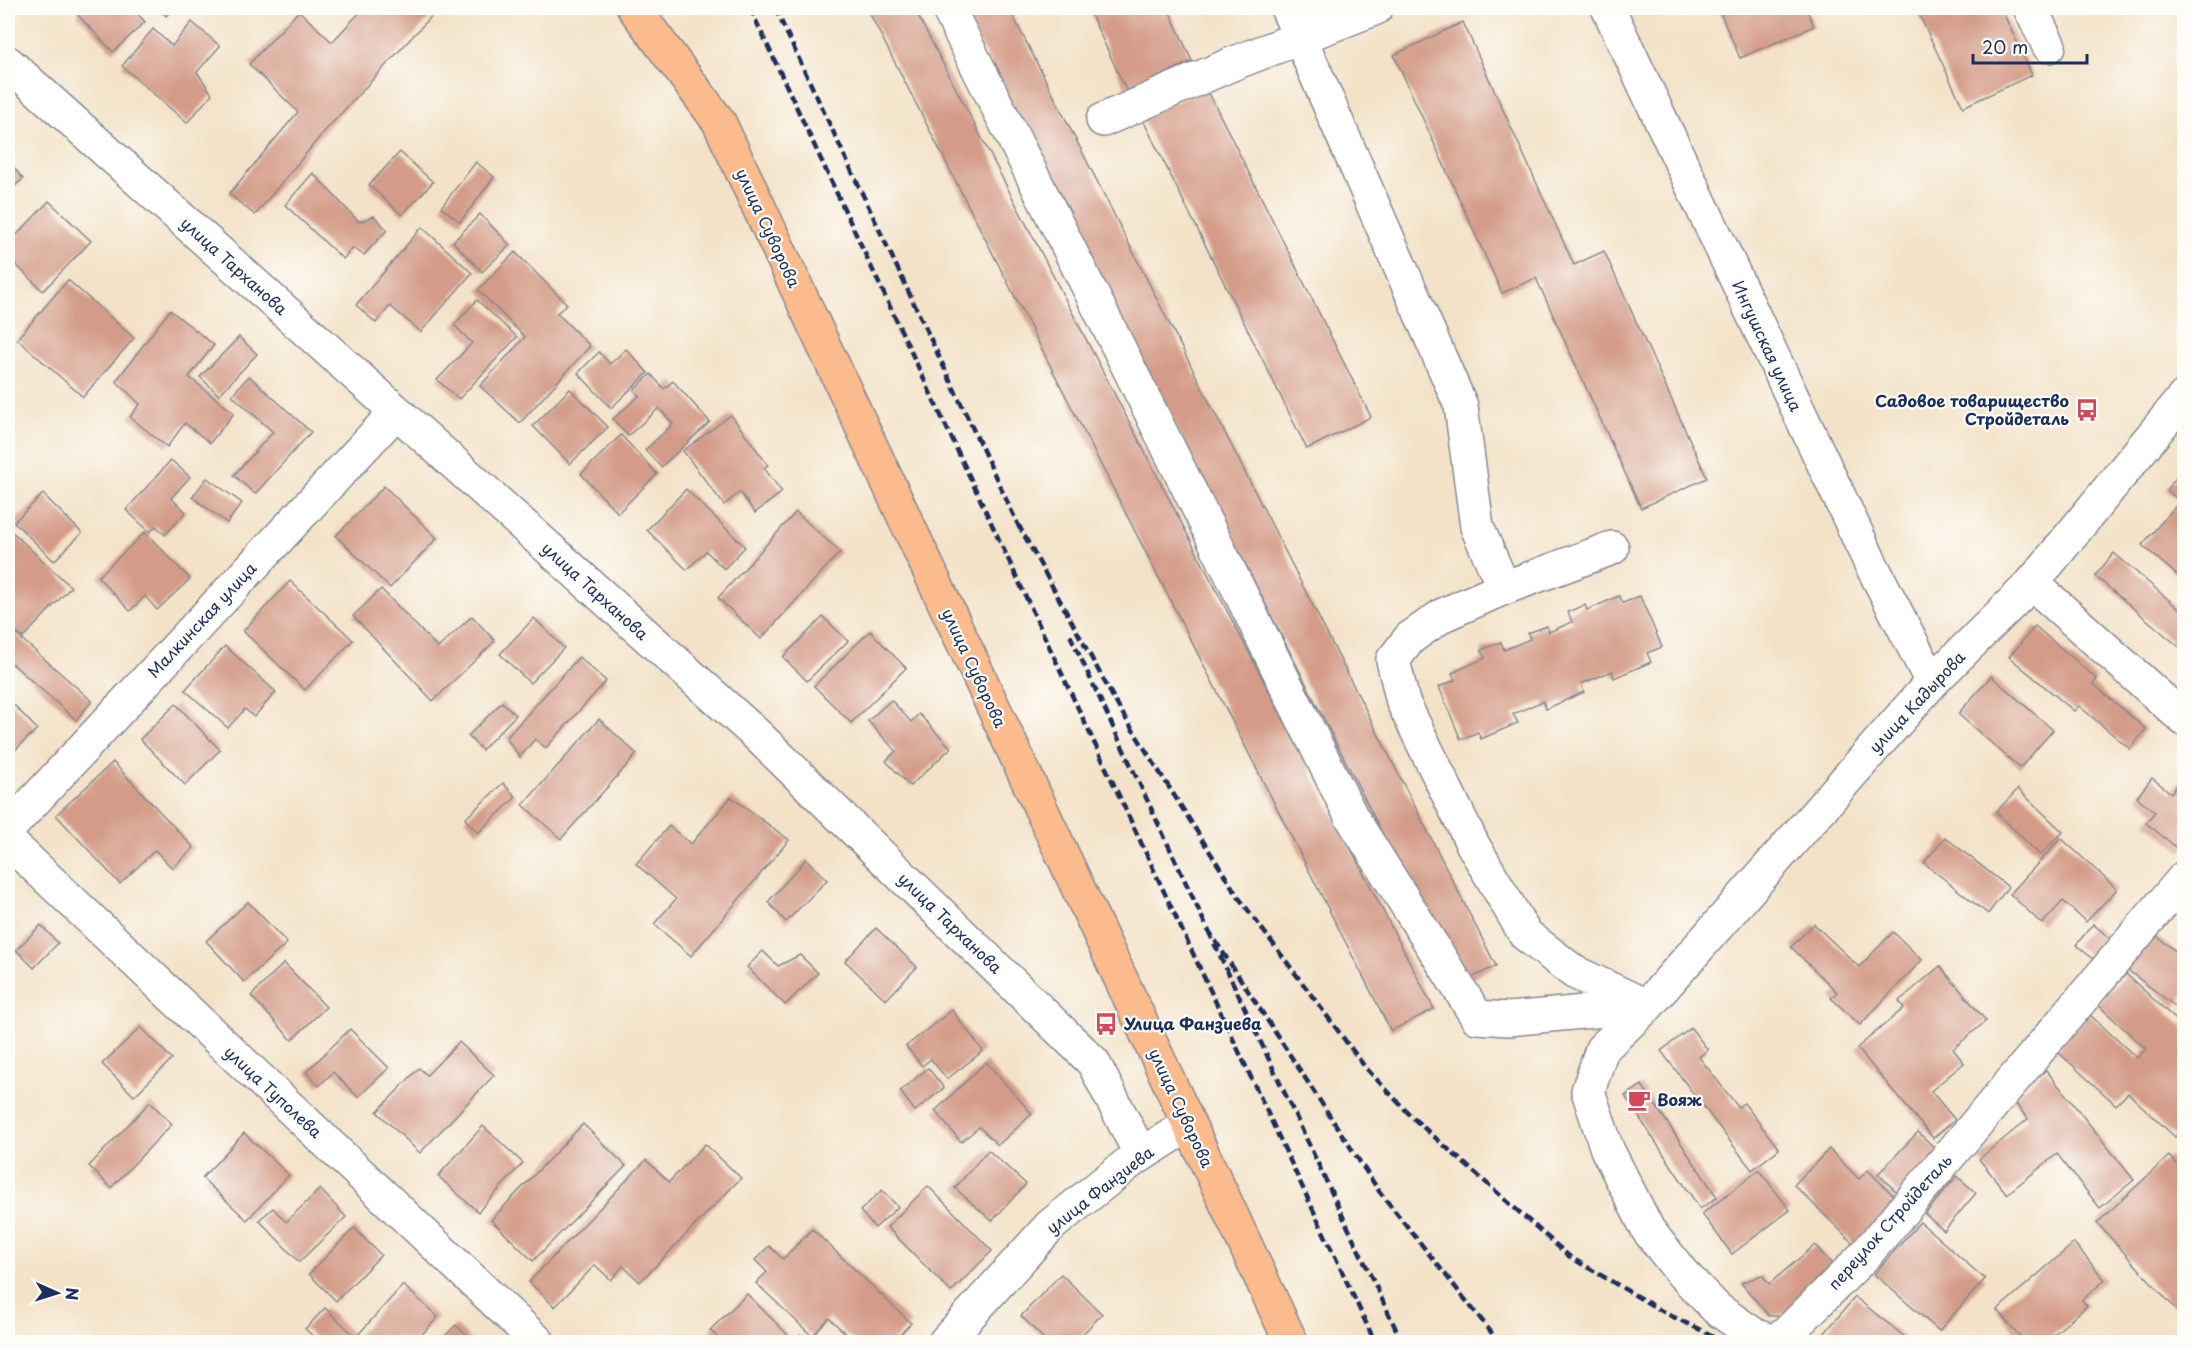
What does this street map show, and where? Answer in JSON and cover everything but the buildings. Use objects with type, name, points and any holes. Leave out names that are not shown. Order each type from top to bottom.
[{"type":"main road","name":"улица Суворова","points":[[634,8],[719,122],[1188,1125],[1292,1342]]},
{"type":"street","points":[[948,8],[1113,334],[1351,816],[1477,1017],[1509,1019],[1647,1006]]},
{"type":"street","points":[[1287,8],[1461,405],[1478,527],[1504,588]]},
{"type":"street","points":[[1103,120],[1232,64],[1376,8]]},
{"type":"street","name":"Ингушская улица","points":[[1608,8],[1871,564],[1932,682]]},
{"type":"street","points":[[2030,8],[2049,46]]},
{"type":"street","name":"улица Тарханова","points":[[8,63],[757,735],[1093,1062],[1142,1155]]},
{"type":"street","name":"улица Кадырова","points":[[1647,1006],[1932,682],[2032,582],[2184,397]]},
{"type":"street","name":"Малкинская улица","points":[[8,829],[396,412]]},
{"type":"street","points":[[1612,548],[1504,588],[1443,615],[1410,638],[1393,660],[1403,702],[1473,845],[1525,934],[1574,972],[1647,1006]]},
{"type":"street","points":[[2032,582],[2184,719]]},
{"type":"street","name":"улица Туполева","points":[[8,842],[538,1342]]},
{"type":"street","name":"переулок Стройдеталь","points":[[1647,1006],[1602,1049],[1588,1091],[1607,1149],[1648,1230],[1682,1273],[1717,1309],[1756,1336],[1774,1342],[1792,1328],[1866,1254],[2184,878]]},
{"type":"street","name":"улица Фанзиева","points":[[945,1342],[1050,1226],[1142,1155],[1188,1125]]},
{"type":"railway","points":[[750,8],[1375,1342]]},
{"type":"railway","points":[[775,8],[1021,531]]},
{"type":"railway","points":[[1018,524],[1119,708],[1239,898],[1365,1067],[1413,1118],[1570,1257],[1667,1314],[1726,1342]]},
{"type":"railway","points":[[1070,635],[1207,928]]},
{"type":"railway","points":[[1402,1342],[1207,928],[1379,1191],[1499,1342]]},
{"type":"place","name":"Садовое товарищество Стройдеталь","points":[[2087,410]]},
{"type":"place","name":"Улица Фанзиева","points":[[1106,1024]]},
{"type":"place","name":"Вояж","points":[[1639,1100]]}]
